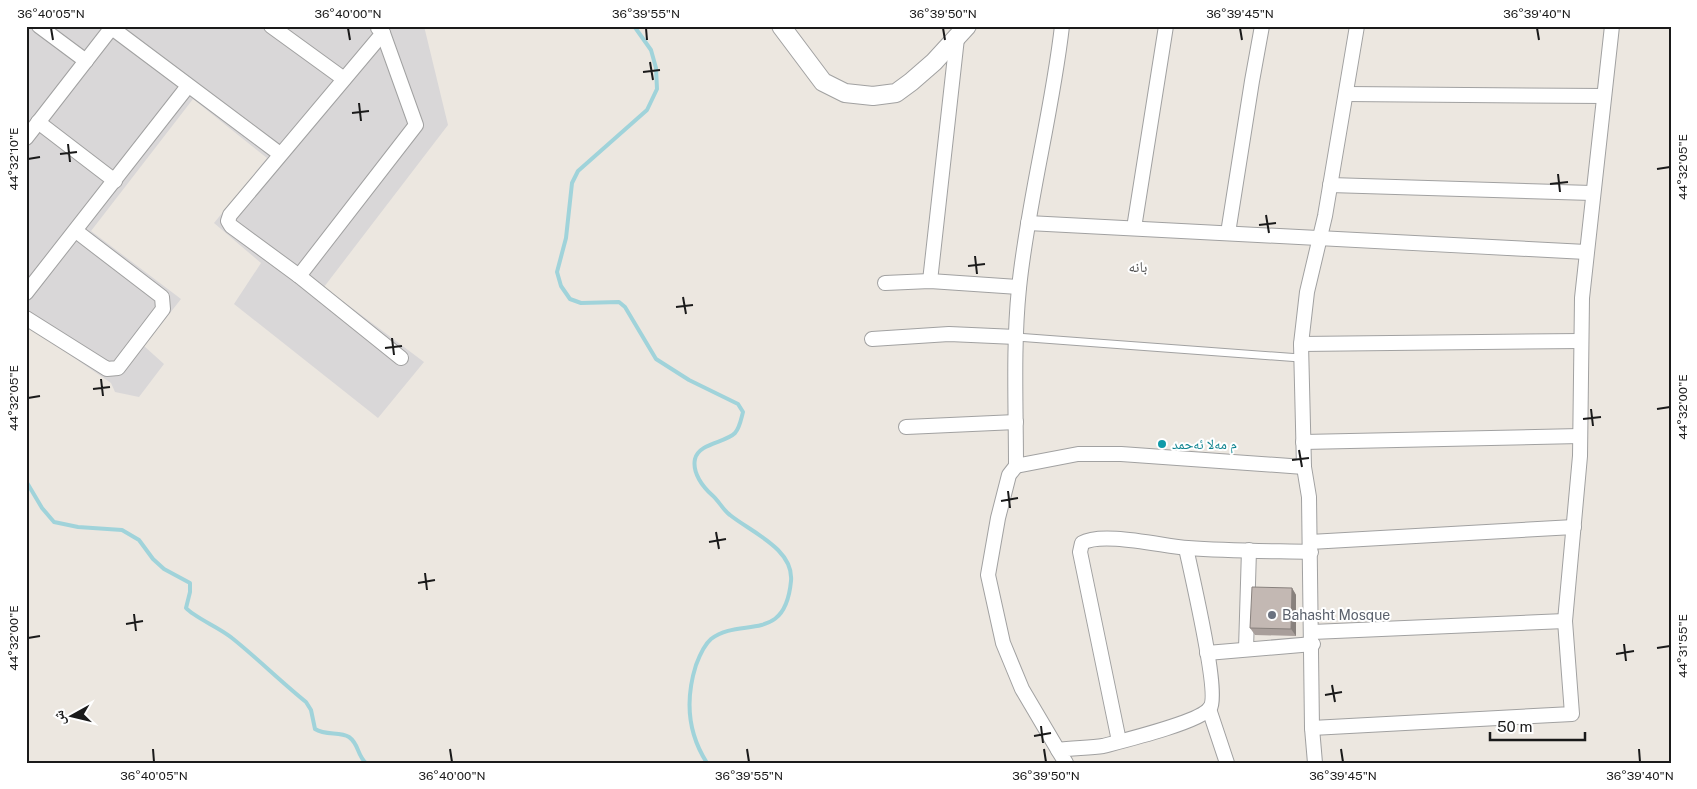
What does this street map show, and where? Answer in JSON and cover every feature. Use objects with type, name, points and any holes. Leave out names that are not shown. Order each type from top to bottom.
[{"type":"street","points":[[40,26],[86,61]]},
{"type":"street","points":[[272,26],[344,79]]},
{"type":"street","points":[[780,26],[823,82],[845,93],[874,96],[896,93],[934,62],[962,32]]},
{"type":"street","points":[[1062,26],[1057,64],[1028,224],[1020,287],[1016,337],[1016,466],[1009,475],[998,518],[988,575],[1003,643],[1022,689],[1066,763]]},
{"type":"street","points":[[1134,228],[1166,26]]},
{"type":"street","points":[[1228,233],[1262,26]]},
{"type":"street","points":[[1315,763],[1312,728],[1309,497],[1304,467],[1300,351],[1307,292],[1330,185],[1357,26]]},
{"type":"street","points":[[1312,728],[1572,714],[1565,621],[1580,436],[1582,298],[1592,193],[1612,26]]},
{"type":"street","points":[[27,136],[112,27],[280,154]]},
{"type":"street","points":[[380,30],[344,79],[280,154],[230,215],[228,220],[231,226],[298,276],[401,358]]},
{"type":"street","points":[[298,276],[416,125],[380,30]]},
{"type":"street","points":[[930,281],[962,32]]},
{"type":"street","points":[[26,294],[188,86]]},
{"type":"street","points":[[1346,94],[1604,96]]},
{"type":"street","points":[[38,122],[115,181]]},
{"type":"street","points":[[1330,185],[1592,193]]},
{"type":"street","points":[[1028,224],[1320,237],[1586,252]]},
{"type":"street","points":[[26,318],[107,370],[113,370],[118,368],[163,309],[162,297],[76,231]]},
{"type":"street","points":[[885,283],[930,281],[1020,287]]},
{"type":"street","points":[[872,339],[949,334],[1016,337]]},
{"type":"street","points":[[1300,351],[1581,341]]},
{"type":"street","points":[[906,427],[1016,422]]},
{"type":"street","points":[[1303,442],[1580,436]]},
{"type":"street","points":[[1016,466],[1078,454],[1104,454],[1304,467]]},
{"type":"street","points":[[1119,741],[1080,552],[1082,543],[1090,538],[1144,542],[1186,548],[1249,550],[1574,528]]},
{"type":"street","points":[[1058,750],[1101,746],[1183,723],[1200,716],[1209,709],[1212,702],[1212,692],[1207,653],[1186,548]]},
{"type":"street","points":[[1246,649],[1249,550]]},
{"type":"street","points":[[1207,653],[1246,649],[1312,638],[1565,621]]},
{"type":"street","points":[[1209,709],[1227,763]]},
{"type":"lane","points":[[1016,337],[1300,351]]},
{"type":"shaded area","points":[[26,26],[424,26],[448,125],[324,287],[424,362],[378,418],[234,304],[261,263],[214,223],[267,158],[193,99],[91,231],[181,299],[144,346],[164,364],[139,397],[115,392],[111,383],[26,325]]},
{"type":"building","name":"Bahasht Mosque","points":[[1252,587],[1292,588],[1291,629],[1250,628]]},
{"type":"waterway","points":[[634,26],[651,50],[656,68],[657,89],[647,110],[578,171],[572,183],[566,238],[557,272],[561,286],[570,299],[581,303],[619,302],[625,307],[656,359],[689,380],[738,404],[743,412],[737,431],[731,436],[707,446],[697,454],[694,464],[695,469],[705,488],[728,513],[770,542],[786,560],[790,570],[791,581],[787,601],[780,614],[771,621],[760,625],[735,629],[711,639],[699,658],[692,678],[689,703],[695,740],[707,763]]},
{"type":"waterway","points":[[26,481],[42,508],[54,522],[78,527],[122,530],[139,540],[153,559],[164,569],[190,583],[186,608],[232,638],[306,702],[311,710],[315,729],[349,737],[355,743],[366,763]]},
{"type":"place","name":"م مەلا ئەحمد","points":[[1162,444]]},
{"type":"place","name":"Bahasht Mosque","points":[[1272,615]]},
{"type":"district","name":"بانە","points":[[1138,267]]}]
